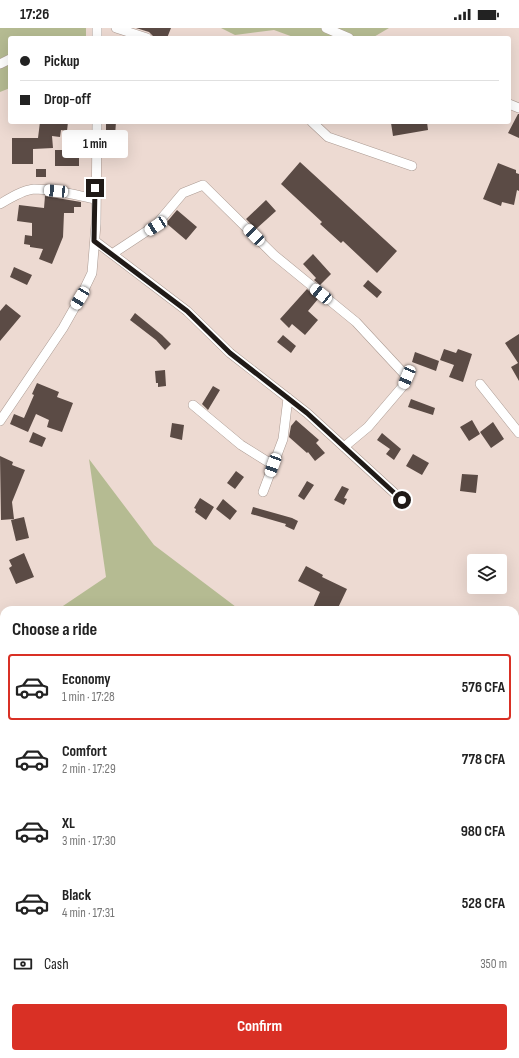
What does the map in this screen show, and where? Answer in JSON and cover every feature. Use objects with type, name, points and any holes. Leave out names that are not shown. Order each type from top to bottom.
[{"type":"street","points":[[116,28],[141,36]]},
{"type":"street","points":[[332,29],[345,36]]},
{"type":"street","points":[[0,421],[62,328],[80,298],[92,273],[96,124]]},
{"type":"street","points":[[314,124],[328,137],[412,166]]},
{"type":"street","points":[[112,254],[156,226],[183,193],[203,185],[274,255],[356,322],[407,377],[403,386],[368,427],[344,447]]},
{"type":"street","points":[[0,204],[33,189],[56,191],[95,199]]},
{"type":"street","points":[[94,241],[187,311],[230,353],[307,413],[402,500]]},
{"type":"street","points":[[480,384],[519,433]]},
{"type":"street","points":[[263,492],[283,439],[288,398]]},
{"type":"street","points":[[193,405],[241,445],[273,465]]},
{"type":"green space","points":[[0,28],[86,28],[86,36],[8,36],[8,89],[0,92]]},
{"type":"green space","points":[[221,28],[389,28],[375,36],[290,36],[274,30],[235,35]]},
{"type":"green space","points":[[89,459],[154,545],[235,606],[63,606],[106,577]]},
{"type":"building","points":[[136,28],[171,28],[168,36],[153,36],[149,32]]},
{"type":"building","points":[[519,114],[519,138],[508,133]]},
{"type":"building","points":[[40,124],[68,124],[67,131],[61,130],[60,137],[52,136],[53,148],[33,149],[33,164],[12,164],[12,138],[38,138]]},
{"type":"building","points":[[106,124],[116,124],[114,149],[107,148]]},
{"type":"building","points":[[391,124],[427,124],[428,130],[393,136]]},
{"type":"building","points":[[55,150],[67,150],[67,155],[79,155],[79,166],[55,166]]},
{"type":"building","points":[[300,162],[397,251],[377,273],[343,241],[341,243],[320,224],[322,222],[281,184]]},
{"type":"building","points":[[498,163],[516,170],[516,173],[519,174],[519,191],[517,190],[514,205],[502,202],[501,206],[483,199]]},
{"type":"building","points":[[36,169],[46,169],[46,177],[36,177]]},
{"type":"building","points":[[45,196],[81,202],[81,207],[74,207],[74,213],[64,213],[63,237],[52,264],[39,259],[43,249],[30,247],[30,245],[24,244],[25,235],[32,236],[32,223],[17,221],[19,205],[44,208]]},
{"type":"building","points":[[266,200],[276,211],[256,229],[246,219]]},
{"type":"building","points":[[177,210],[197,227],[186,240],[166,223]]},
{"type":"building","points":[[313,254],[331,274],[320,285],[314,280],[316,278],[303,264]]},
{"type":"building","points":[[14,267],[32,275],[27,285],[10,277]]},
{"type":"building","points":[[368,280],[382,292],[377,298],[363,286]]},
{"type":"building","points":[[307,289],[318,299],[308,311],[318,320],[305,335],[292,324],[289,328],[280,319]]},
{"type":"building","points":[[6,304],[21,316],[0,341],[0,311]]},
{"type":"building","points":[[135,313],[171,344],[165,350],[156,340],[130,320]]},
{"type":"building","points":[[519,334],[519,381],[511,367],[518,363],[505,343]]},
{"type":"building","points":[[283,335],[296,346],[291,353],[277,342]]},
{"type":"building","points":[[444,349],[456,353],[458,349],[472,354],[463,382],[449,377],[454,365],[440,360]]},
{"type":"building","points":[[415,352],[439,361],[436,371],[412,362]]},
{"type":"building","points":[[165,370],[166,386],[158,387],[158,383],[156,383],[155,371]]},
{"type":"building","points":[[37,383],[59,392],[57,397],[73,403],[62,432],[47,427],[49,420],[36,414],[28,432],[10,424],[14,414],[24,418],[34,395],[32,394]]},
{"type":"building","points":[[213,386],[220,390],[208,410],[202,404]]},
{"type":"building","points":[[411,399],[435,408],[433,415],[408,407]]},
{"type":"building","points":[[296,420],[319,440],[316,443],[325,453],[315,461],[308,452],[307,453],[289,437],[291,426]]},
{"type":"building","points":[[472,420],[480,434],[469,441],[460,427]]},
{"type":"building","points":[[493,422],[504,439],[491,448],[480,432]]},
{"type":"building","points":[[172,423],[184,425],[182,440],[170,437]]},
{"type":"building","points":[[33,432],[46,438],[42,447],[29,442]]},
{"type":"building","points":[[382,433],[401,449],[394,460],[386,454],[390,449],[377,440]]},
{"type":"building","points":[[413,454],[429,463],[422,475],[406,466]]},
{"type":"building","points":[[0,456],[13,462],[12,465],[25,470],[12,502],[14,519],[1,520]]},
{"type":"building","points":[[236,471],[244,477],[235,489],[227,483]]},
{"type":"building","points":[[462,474],[478,475],[476,493],[460,491]]},
{"type":"building","points":[[307,481],[314,485],[304,500],[298,496]]},
{"type":"building","points":[[342,486],[349,489],[344,498],[347,499],[344,505],[334,500]]},
{"type":"building","points":[[200,498],[214,507],[206,520],[195,512],[196,509],[194,508]]},
{"type":"building","points":[[223,499],[237,511],[230,520],[216,509]]},
{"type":"building","points":[[253,507],[298,521],[294,530],[285,526],[286,524],[251,514]]},
{"type":"building","points":[[24,517],[29,538],[16,541],[11,520]]},
{"type":"building","points":[[24,553],[34,577],[16,584],[9,568],[12,566],[9,560]]},
{"type":"building","points":[[306,566],[323,575],[322,577],[347,589],[339,606],[314,606],[320,592],[298,581]]},
{"type":"route","points":[[95,188],[96,224],[94,241],[187,311],[230,353],[307,413],[402,500]]}]
